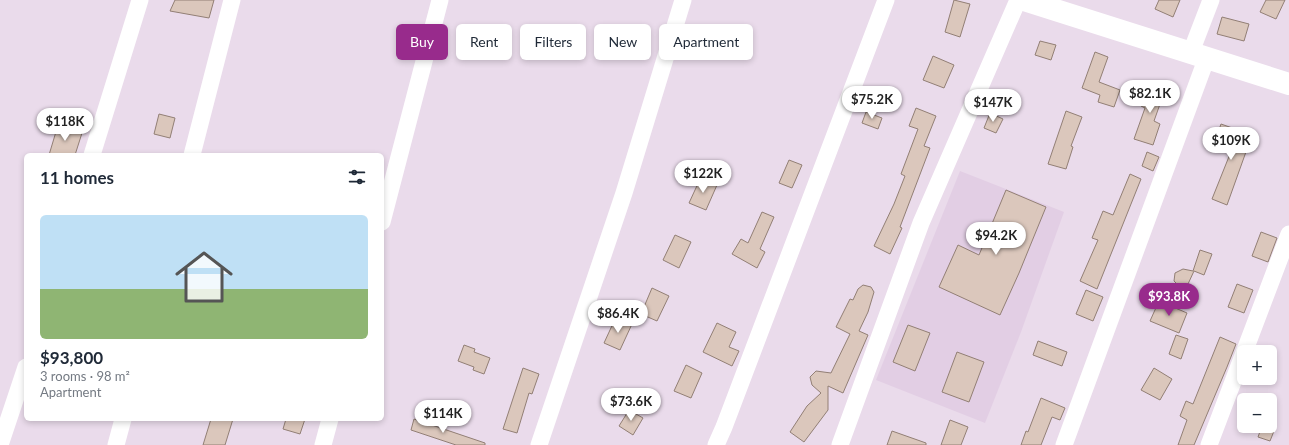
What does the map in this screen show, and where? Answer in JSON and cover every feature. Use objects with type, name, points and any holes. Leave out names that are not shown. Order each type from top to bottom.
[{"type":"street","points":[[93,153],[140,0]]},
{"type":"street","points":[[193,153],[232,0]]},
{"type":"street","points":[[384,214],[440,0]]},
{"type":"street","points":[[539,445],[624,193],[683,0]]},
{"type":"street","points":[[716,445],[886,0]]},
{"type":"street","points":[[840,445],[920,223],[1018,0]]},
{"type":"street","points":[[1024,0],[1048,4],[1289,84]]},
{"type":"street","points":[[1064,445],[1199,54],[1211,0]]},
{"type":"street","points":[[1209,445],[1289,234]]},
{"type":"street","points":[[0,445],[24,373]]},
{"type":"street","points":[[116,445],[122,421]]},
{"type":"street","points":[[323,445],[329,421]]},
{"type":"shaded area","points":[[960,171],[1064,212],[1021,332],[985,423],[876,380]]},
{"type":"building","points":[[175,0],[214,0],[209,18],[170,11]]},
{"type":"building","points":[[954,0],[970,4],[960,37],[945,32]]},
{"type":"building","points":[[1159,0],[1180,0],[1173,17],[1155,9]]},
{"type":"building","points":[[1266,0],[1285,0],[1276,19],[1260,12]]},
{"type":"building","points":[[1222,17],[1249,24],[1244,41],[1217,34]]},
{"type":"building","points":[[1040,41],[1056,45],[1051,60],[1035,55]]},
{"type":"building","points":[[1095,52],[1108,57],[1099,82],[1120,90],[1114,107],[1098,102],[1100,95],[1082,88]]},
{"type":"building","points":[[933,56],[954,65],[944,88],[923,80]]},
{"type":"building","points":[[1149,81],[1166,87],[1154,121],[1160,124],[1153,145],[1134,139],[1145,108],[1141,106]]},
{"type":"building","points":[[916,108],[936,116],[924,146],[930,148],[900,227],[902,228],[890,254],[874,246],[894,204],[905,176],[901,174],[918,129],[909,126]]},
{"type":"building","points":[[1066,111],[1082,117],[1071,146],[1073,147],[1066,169],[1048,164]]},
{"type":"building","points":[[866,112],[882,118],[878,129],[862,123]]},
{"type":"building","points":[[990,113],[1003,119],[996,133],[984,128]]},
{"type":"building","points":[[159,114],[175,118],[170,138],[154,134]]},
{"type":"building","points":[[1221,124],[1252,135],[1227,205],[1212,199],[1234,144],[1216,138]]},
{"type":"building","points":[[58,125],[82,133],[76,153],[50,153]]},
{"type":"building","points":[[1147,152],[1159,157],[1153,171],[1142,166]]},
{"type":"building","points":[[789,160],[802,165],[792,188],[779,183]]},
{"type":"building","points":[[1130,174],[1141,179],[1097,289],[1080,281],[1098,240],[1092,238],[1103,211],[1113,215]]},
{"type":"building","points":[[701,177],[717,185],[706,210],[689,203]]},
{"type":"building","points":[[1006,190],[1046,207],[1000,315],[939,287],[958,245],[979,255]]},
{"type":"building","points":[[762,212],[774,217],[760,249],[765,252],[757,268],[732,254],[741,239],[748,243]]},
{"type":"building","points":[[1261,232],[1277,238],[1268,262],[1252,256]]},
{"type":"building","points":[[675,235],[691,242],[679,268],[663,260]]},
{"type":"building","points":[[1200,250],[1212,254],[1204,275],[1194,271],[1188,284],[1179,286],[1174,281],[1175,273],[1183,269],[1193,271]]},
{"type":"building","points":[[1237,284],[1253,290],[1244,313],[1228,307]]},
{"type":"building","points":[[863,285],[871,287],[874,292],[868,312],[859,331],[868,335],[843,393],[828,386],[828,410],[804,442],[790,432],[807,406],[821,393],[812,385],[810,377],[816,371],[831,373],[850,334],[836,327],[850,299],[853,300],[858,289]]},
{"type":"building","points":[[652,288],[669,296],[657,321],[641,314]]},
{"type":"building","points":[[1086,290],[1103,297],[1093,321],[1076,314]]},
{"type":"building","points":[[1159,301],[1187,313],[1179,333],[1150,321]]},
{"type":"building","points":[[616,317],[632,324],[620,350],[604,343]]},
{"type":"building","points":[[717,323],[736,332],[729,347],[739,351],[732,366],[703,352]]},
{"type":"building","points":[[908,325],[930,333],[915,371],[893,362]]},
{"type":"building","points":[[1176,335],[1188,339],[1181,359],[1169,354]]},
{"type":"building","points":[[1220,337],[1236,344],[1194,445],[1178,445],[1187,420],[1180,416],[1186,401],[1193,404]]},
{"type":"building","points":[[1038,341],[1067,352],[1062,366],[1033,355]]},
{"type":"building","points":[[464,345],[475,349],[474,352],[490,358],[484,374],[473,370],[474,367],[458,361]]},
{"type":"building","points":[[957,352],[984,362],[969,402],[942,392]]},
{"type":"building","points":[[686,365],[702,373],[691,398],[674,391]]},
{"type":"building","points":[[523,368],[539,374],[532,394],[529,393],[517,433],[503,429]]},
{"type":"building","points":[[1154,368],[1172,379],[1160,400],[1141,390]]},
{"type":"building","points":[[1041,398],[1065,408],[1060,420],[1052,417],[1041,445],[1021,445],[1026,431],[1028,432]]},
{"type":"building","points":[[629,410],[643,418],[633,435],[619,426]]},
{"type":"building","points":[[414,419],[485,443],[485,445],[456,445],[411,430]]},
{"type":"building","points":[[950,420],[968,427],[961,445],[941,445]]},
{"type":"building","points":[[210,421],[232,421],[225,445],[203,445]]},
{"type":"building","points":[[285,421],[304,421],[300,434],[283,429]]},
{"type":"building","points":[[892,431],[926,443],[926,445],[887,445]]},
{"type":"building","points":[[1259,433],[1273,433],[1270,441],[1258,437]]}]
